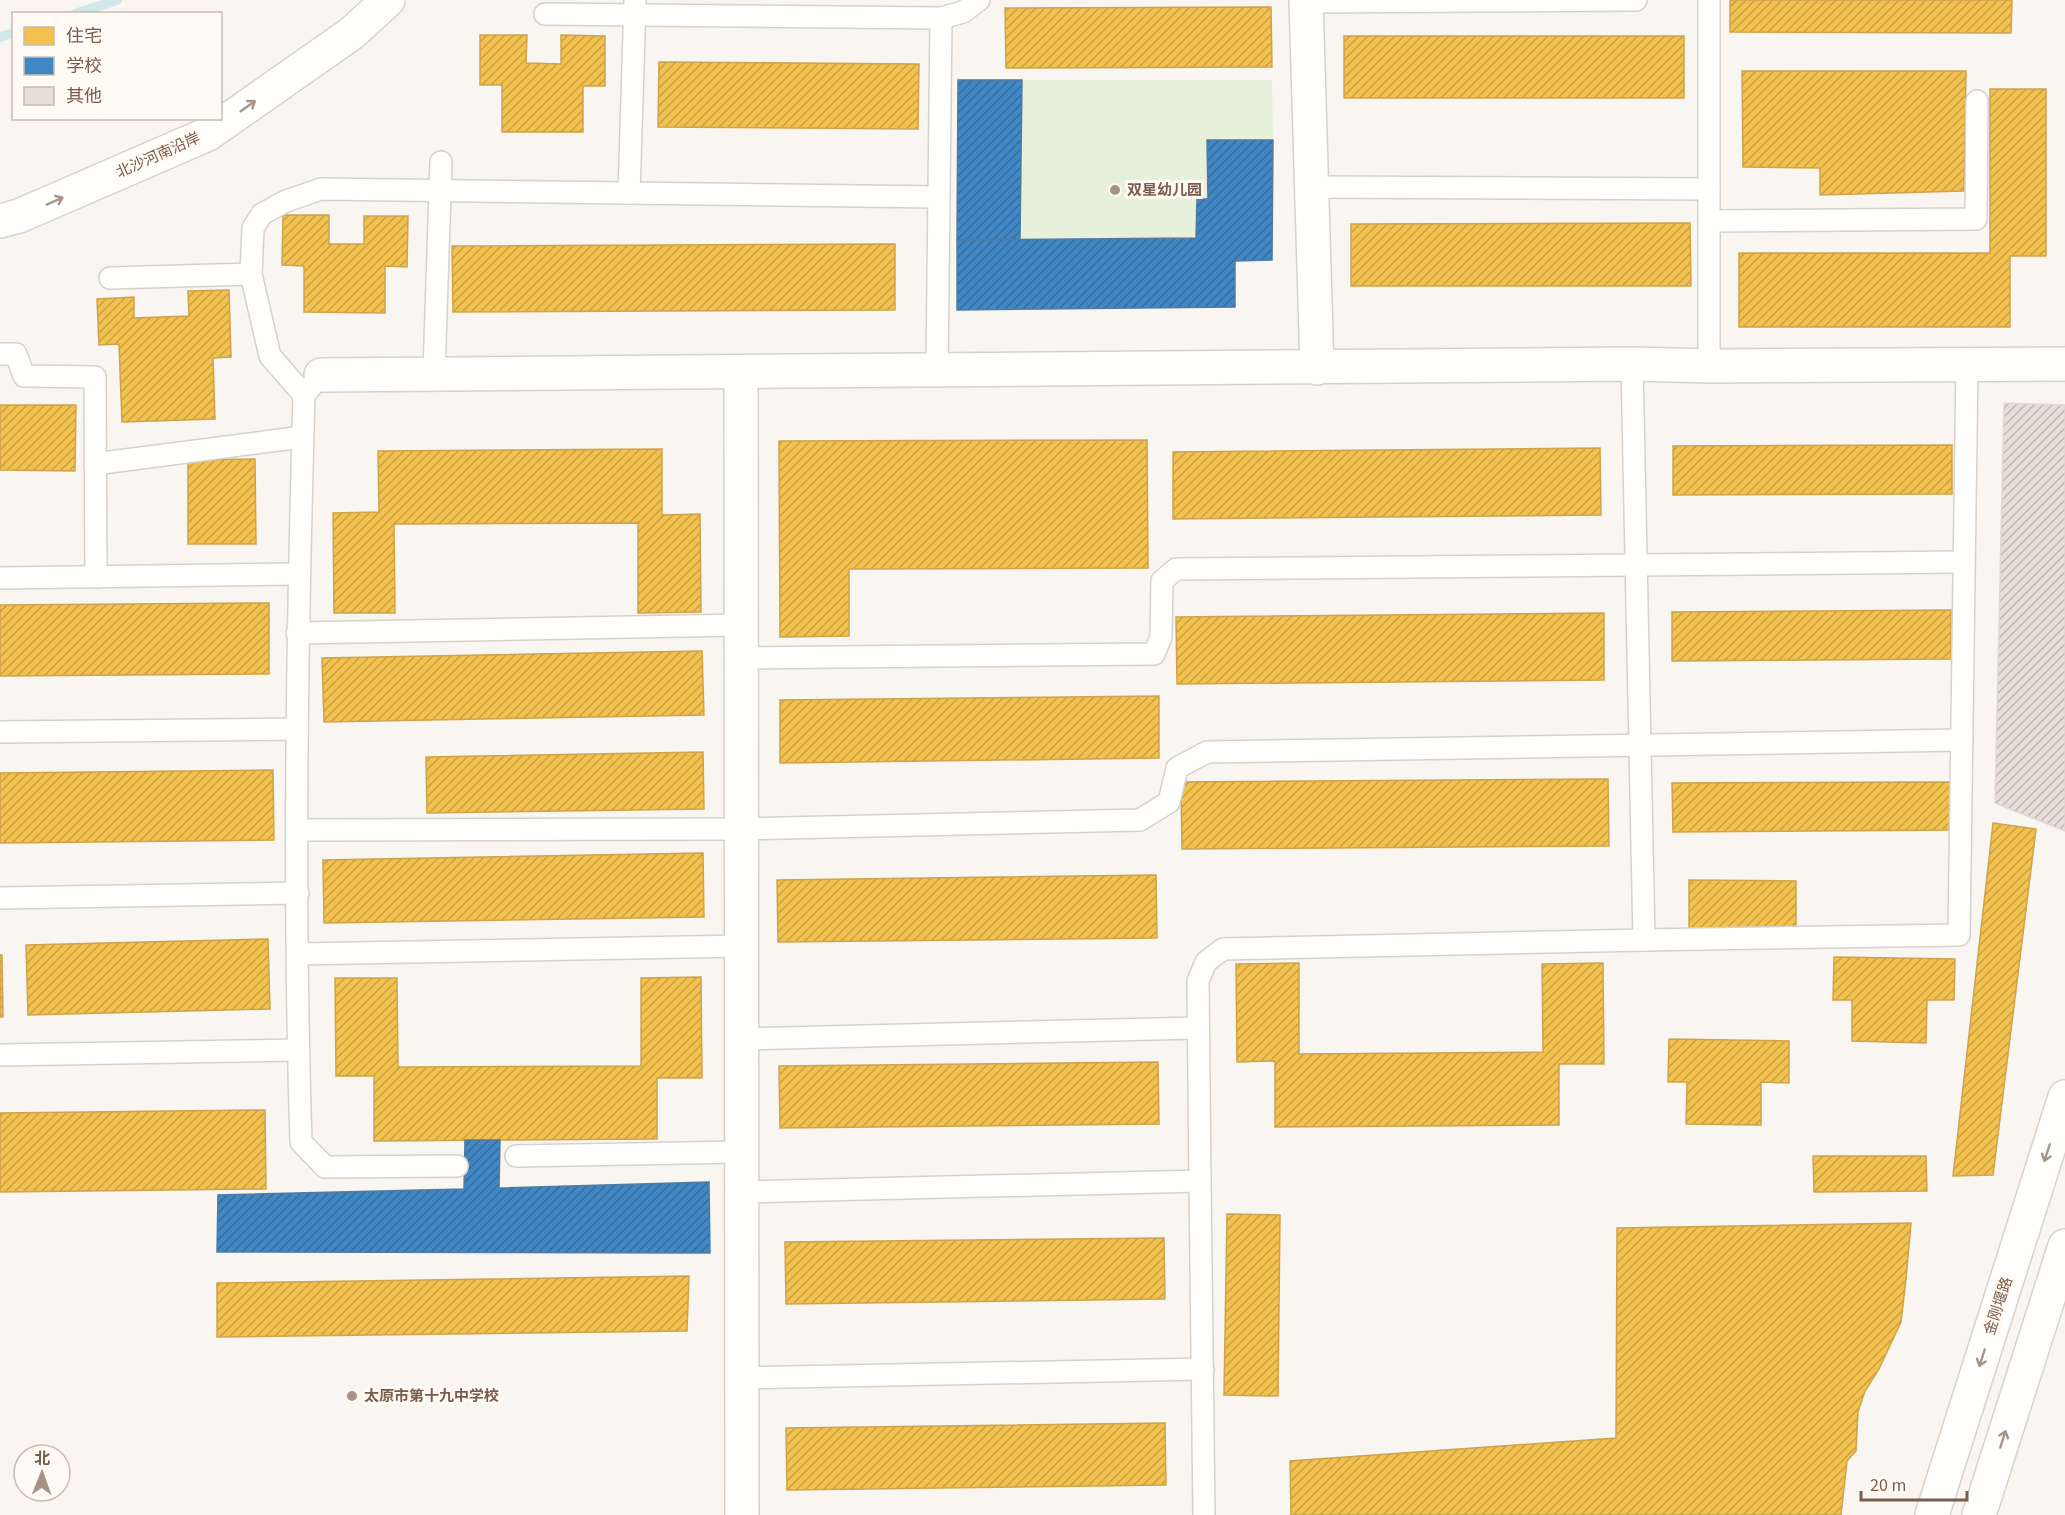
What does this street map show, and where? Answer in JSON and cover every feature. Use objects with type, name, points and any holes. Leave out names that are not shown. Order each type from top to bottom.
[{"type":"street","name":"北沙河南沿岸","points":[[0,221],[19,216],[208,134],[352,33],[388,0]]},
{"type":"street","points":[[1306,1],[1317,368]]},
{"type":"street","points":[[312,385],[434,373],[1632,364],[1709,366],[2065,364]]},
{"type":"street","points":[[741,372],[742,1515]]},
{"type":"street","name":"金刚堰路","points":[[1932,1515],[2065,1097]]},
{"type":"street","points":[[1979,1515],[2065,1246]]},
{"type":"lane","points":[[545,14],[635,7],[941,18],[963,12],[979,0]]},
{"type":"lane","points":[[1306,1],[1636,0]]},
{"type":"lane","points":[[1709,0],[1709,366]]},
{"type":"lane","points":[[629,193],[635,7]]},
{"type":"lane","points":[[937,370],[941,18]]},
{"type":"lane","points":[[1709,221],[1976,219],[1977,101]]},
{"type":"lane","points":[[434,373],[441,162]]},
{"type":"lane","points":[[1312,187],[1709,189]]},
{"type":"lane","points":[[457,1166],[325,1167],[301,1142],[298,1050],[297,633],[302,437],[312,385],[270,356],[251,274],[253,228],[262,214],[286,201],[321,189],[938,197]]},
{"type":"lane","points":[[110,278],[251,274]]},
{"type":"lane","points":[[0,354],[16,354],[24,376],[95,377],[96,577]]},
{"type":"lane","points":[[1632,364],[1644,940]]},
{"type":"lane","points":[[1204,1515],[1197,1028],[1198,981],[1206,962],[1223,949],[1959,935],[1967,364]]},
{"type":"lane","points":[[95,464],[302,437]]},
{"type":"lane","points":[[742,658],[1154,654],[1161,637],[1162,581],[1176,569],[1964,562]]},
{"type":"lane","points":[[0,578],[299,574]]},
{"type":"lane","points":[[297,633],[741,625]]},
{"type":"lane","points":[[0,732],[297,729]]},
{"type":"lane","points":[[298,830],[741,829],[1140,820],[1169,802],[1177,768],[1207,752],[1962,740]]},
{"type":"lane","points":[[0,898],[298,893]]},
{"type":"lane","points":[[298,954],[742,946]]},
{"type":"lane","points":[[741,1038],[1197,1028]]},
{"type":"lane","points":[[0,1055],[298,1050]]},
{"type":"lane","points":[[516,1156],[742,1152]]},
{"type":"lane","points":[[742,1192],[1200,1181]]},
{"type":"lane","points":[[742,1378],[1203,1369]]},
{"type":"green space","points":[[1022,80],[1272,80],[1273,140],[1207,140],[1208,199],[1197,200],[1196,238],[1020,239]]},
{"type":"building: 住宅","points":[[1730,0],[2012,0],[2011,33],[1730,32]]},
{"type":"building: 住宅","points":[[1271,7],[1272,67],[1006,68],[1005,8]]},
{"type":"building: 住宅","points":[[480,35],[527,35],[526,63],[561,64],[561,35],[605,36],[605,86],[583,86],[583,132],[502,132],[502,85],[480,85]]},
{"type":"building: 住宅","points":[[1344,36],[1684,36],[1684,98],[1344,98]]},
{"type":"building: 住宅","points":[[659,62],[919,64],[918,129],[658,127]]},
{"type":"building: 住宅","points":[[1742,71],[1966,71],[1964,191],[1820,195],[1820,168],[1743,167]]},
{"type":"building: 住宅","points":[[1990,89],[2046,89],[2046,256],[2010,256],[2010,327],[1739,327],[1739,253],[1990,253]]},
{"type":"building: 住宅","points":[[283,215],[329,215],[329,244],[364,244],[364,216],[408,216],[407,267],[385,266],[385,313],[304,312],[304,266],[282,265]]},
{"type":"building: 住宅","points":[[1690,223],[1691,286],[1351,286],[1351,224]]},
{"type":"building: 住宅","points":[[895,244],[895,310],[453,312],[452,246]]},
{"type":"building: 住宅","points":[[229,290],[231,357],[213,358],[215,419],[122,422],[119,344],[99,345],[97,299],[134,297],[134,318],[189,316],[188,291]]},
{"type":"building: 住宅","points":[[0,405],[76,405],[75,471],[0,470]]},
{"type":"building: 住宅","points":[[1147,440],[1148,568],[849,569],[849,636],[780,637],[779,441]]},
{"type":"building: 住宅","points":[[1952,445],[1952,494],[1673,495],[1673,446]]},
{"type":"building: 住宅","points":[[1600,448],[1601,515],[1173,519],[1173,452]]},
{"type":"building: 住宅","points":[[662,449],[662,515],[700,514],[701,612],[638,613],[638,523],[394,524],[395,613],[334,613],[333,513],[379,512],[378,451]]},
{"type":"building: 住宅","points":[[255,459],[256,544],[188,544],[188,460]]},
{"type":"building: 住宅","points":[[269,603],[269,674],[0,676],[0,605]]},
{"type":"building: 住宅","points":[[1951,610],[1951,659],[1672,661],[1672,612]]},
{"type":"building: 住宅","points":[[1604,613],[1604,680],[1177,684],[1176,617]]},
{"type":"building: 住宅","points":[[702,651],[704,715],[324,722],[322,658]]},
{"type":"building: 住宅","points":[[1159,696],[1159,758],[780,763],[780,700]]},
{"type":"building: 住宅","points":[[703,752],[704,809],[427,813],[426,757]]},
{"type":"building: 住宅","points":[[273,770],[274,840],[0,843],[0,773]]},
{"type":"building: 住宅","points":[[1608,779],[1609,846],[1182,849],[1181,782]]},
{"type":"building: 住宅","points":[[1951,782],[1952,830],[1673,832],[1672,783]]},
{"type":"building: 住宅","points":[[1993,823],[2036,829],[1993,1175],[1953,1176]]},
{"type":"building: 住宅","points":[[703,853],[704,917],[324,923],[323,860]]},
{"type":"building: 住宅","points":[[1156,875],[1157,938],[778,942],[777,880]]},
{"type":"building: 住宅","points":[[1689,880],[1796,881],[1796,931],[1689,930]]},
{"type":"building: 住宅","points":[[268,939],[270,1009],[28,1015],[26,945]]},
{"type":"building: 住宅","points":[[0,955],[2,955],[3,1017],[0,1017]]},
{"type":"building: 住宅","points":[[1834,957],[1955,959],[1954,1000],[1927,1000],[1926,1043],[1852,1041],[1852,1000],[1833,1000]]},
{"type":"building: 住宅","points":[[1299,963],[1299,1054],[1543,1052],[1542,964],[1603,963],[1604,1064],[1559,1064],[1559,1125],[1275,1127],[1275,1061],[1237,1062],[1236,964]]},
{"type":"building: 住宅","points":[[701,977],[702,1078],[657,1078],[657,1139],[374,1141],[374,1076],[336,1076],[335,978],[397,978],[398,1067],[641,1066],[641,978]]},
{"type":"building: 住宅","points":[[1669,1039],[1789,1041],[1789,1083],[1761,1082],[1761,1125],[1686,1124],[1687,1082],[1668,1082]]},
{"type":"building: 住宅","points":[[1158,1062],[1159,1124],[780,1128],[779,1066]]},
{"type":"building: 住宅","points":[[265,1110],[266,1189],[0,1192],[0,1113]]},
{"type":"building: 住宅","points":[[1813,1156],[1926,1156],[1927,1191],[1814,1192]]},
{"type":"building: 住宅","points":[[1227,1214],[1280,1215],[1278,1396],[1224,1395]]},
{"type":"building: 住宅","points":[[1911,1223],[1901,1322],[1879,1369],[1865,1391],[1858,1412],[1856,1451],[1847,1461],[1841,1515],[1291,1515],[1290,1461],[1616,1438],[1617,1228]]},
{"type":"building: 住宅","points":[[1164,1238],[1165,1299],[786,1304],[785,1242]]},
{"type":"building: 住宅","points":[[689,1276],[687,1331],[217,1337],[217,1283]]},
{"type":"building: 住宅","points":[[1165,1423],[1166,1485],[787,1490],[786,1428]]},
{"type":"building: 学校","points":[[958,80],[1022,80],[1020,239],[957,240]]},
{"type":"building: 学校","points":[[1207,140],[1273,140],[1272,260],[1235,261],[1235,307],[957,310],[957,240],[1196,238],[1197,199],[1208,199]]},
{"type":"building: 学校","points":[[465,1140],[500,1140],[499,1188],[709,1182],[710,1253],[217,1252],[218,1195],[464,1189]]},
{"type":"building: 其他","points":[[2004,403],[2065,405],[2065,831],[1995,803]]},
{"type":"waterway","points":[[81,12],[117,0]]},
{"type":"waterway","points":[[0,37],[12,34]]},
{"type":"place","name":"双星幼儿园","points":[[1115,190]]},
{"type":"place","name":"太原市第十九中学校","points":[[352,1396]]}]
